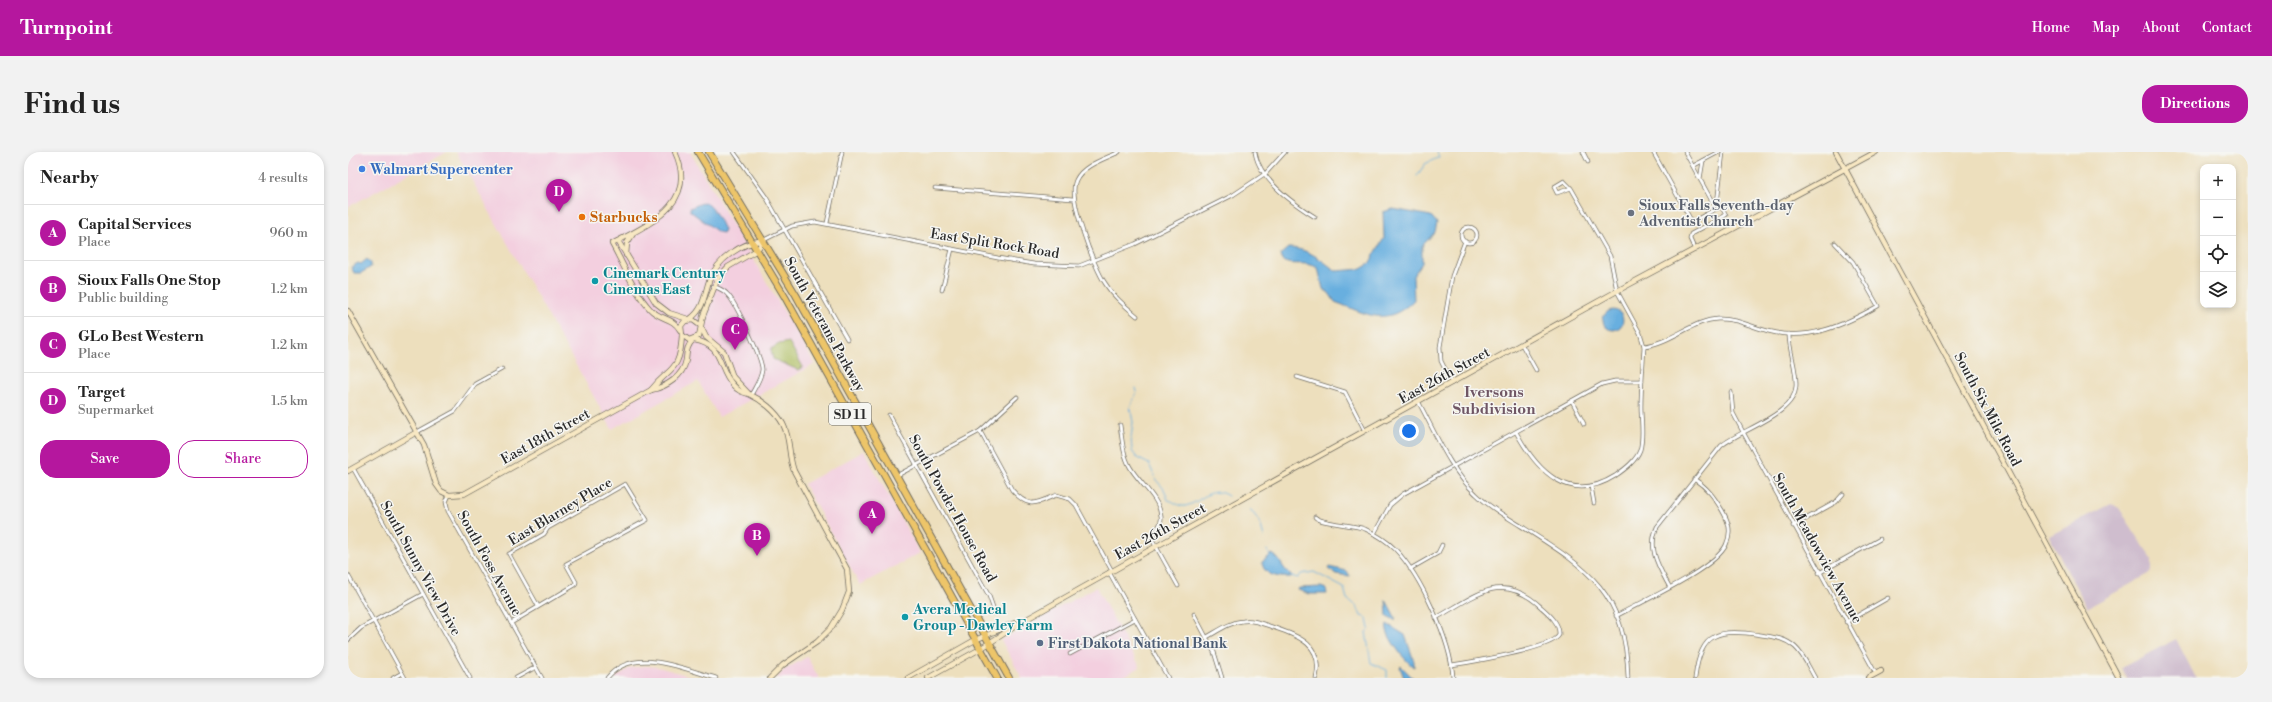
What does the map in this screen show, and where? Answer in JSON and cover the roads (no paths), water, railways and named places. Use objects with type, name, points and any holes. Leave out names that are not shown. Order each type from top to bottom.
[{"type":"highway","name":"South Veterans Parkway","points":[[698,152],[757,250],[997,678]]},
{"type":"highway","name":"South Veterans Parkway","points":[[709,152],[764,240],[1008,678]]},
{"type":"street","points":[[675,152],[681,174],[677,195],[664,214],[612,244],[646,304],[656,314],[675,322],[680,330]]},
{"type":"street","points":[[734,152],[766,198],[785,229],[847,339]]},
{"type":"street","points":[[827,223],[842,152]]},
{"type":"street","points":[[1119,152],[1084,170],[1075,181],[1073,199],[1093,262],[1110,290],[1137,316]]},
{"type":"street","points":[[1255,152],[1256,159],[1266,174],[1288,199],[1315,217]]},
{"type":"street","name":"East Split Rock Road","points":[[757,250],[764,240],[785,229],[803,223],[827,223],[952,249],[1046,265],[1073,266],[1093,262],[1135,244],[1218,202],[1266,174],[1285,152]]},
{"type":"street","points":[[1583,152],[1588,162]]},
{"type":"street","points":[[1653,152],[1692,222],[1721,206]]},
{"type":"street","points":[[1685,152],[1713,203],[1721,206],[1726,215],[1691,234],[1690,239],[1695,250]]},
{"type":"street","points":[[1693,166],[1719,152]]},
{"type":"street","points":[[1717,204],[1723,152]]},
{"type":"street","name":"South Six Mile Road","points":[[1836,152],[2119,678]]},
{"type":"street","name":"East 26th Street","points":[[928,678],[980,649],[1025,620],[1155,546],[1522,345],[1617,291],[1876,152]]},
{"type":"street","points":[[1700,179],[1703,161]]},
{"type":"street","points":[[1516,432],[1531,458],[1550,476],[1566,484],[1591,486],[1606,481],[1622,471],[1639,452],[1642,442],[1642,381],[1644,346],[1640,333],[1617,291],[1610,256],[1571,188],[1564,181],[1554,187],[1557,193],[1571,188]]},
{"type":"street","points":[[935,188],[1073,199]]},
{"type":"street","points":[[1467,227],[1472,228],[1476,231],[1476,238],[1471,242],[1466,242],[1462,236],[1463,231],[1467,227]]},
{"type":"street","points":[[628,260],[626,249],[627,243],[639,229]]},
{"type":"street","points":[[680,330],[683,323],[701,308],[709,280],[718,265],[726,257],[752,242],[764,240]]},
{"type":"street","points":[[618,241],[628,260],[658,306],[673,315],[696,321],[706,337],[718,345],[724,352],[733,377],[750,395],[771,408],[783,424],[788,439],[789,455],[794,471],[847,569],[849,577],[848,592],[842,610],[831,628],[817,642],[782,665],[770,678]]},
{"type":"street","points":[[1452,383],[1441,361],[1440,347],[1452,276],[1466,242]]},
{"type":"street","points":[[1644,346],[1660,343],[1709,321],[1718,319],[1734,321],[1778,334],[1814,333],[1836,327],[1878,306],[1853,262],[1835,243]]},
{"type":"street","points":[[942,290],[952,249]]},
{"type":"street","name":"East 18th Street","points":[[449,495],[464,494],[651,390],[666,384],[679,374],[684,365],[687,348],[693,340],[699,336],[714,286],[724,270],[757,250]]},
{"type":"street","points":[[714,286],[725,292],[730,297],[745,324],[760,360],[762,368],[761,376],[750,395]]},
{"type":"street","name":"South Foss Avenue","points":[[348,311],[426,450],[433,479],[439,489],[449,495],[446,502],[448,511],[542,678]]},
{"type":"street","name":"East 18th Street","points":[[651,390],[676,365],[680,354],[682,336],[680,330]]},
{"type":"street","points":[[1669,586],[1653,553],[1655,532],[1661,520],[1721,446],[1742,432],[1779,412],[1787,406],[1794,397],[1796,376],[1790,355],[1789,334]]},
{"type":"street","points":[[682,336],[686,339],[703,342],[716,351],[730,382],[740,392],[750,395]]},
{"type":"street","points":[[1522,345],[1536,370]]},
{"type":"street","points":[[350,469],[455,410],[475,384],[502,369]]},
{"type":"street","points":[[1297,377],[1344,392],[1365,430]]},
{"type":"street","points":[[1374,534],[1388,509],[1396,499],[1608,382],[1642,381]]},
{"type":"street","name":"South Meadowview Avenue","points":[[1731,392],[1733,412],[1742,432],[1876,674]]},
{"type":"street","points":[[896,476],[980,431],[1018,396]]},
{"type":"street","points":[[1418,401],[1454,466],[1466,484],[1488,504],[1569,557],[1592,575],[1607,596],[1616,616],[1625,645],[1628,678]]},
{"type":"street","points":[[1572,401],[1584,424]]},
{"type":"street","name":"South Powder House Road","points":[[889,415],[989,596],[995,614]]},
{"type":"street","points":[[1120,425],[1124,452],[1130,468],[1160,510],[1161,521],[1153,538],[1155,546],[1178,586]]},
{"type":"street","points":[[980,431],[1012,490],[1019,498],[1027,503],[1034,504],[1056,495],[1070,499],[1076,505],[1167,677],[1161,678]]},
{"type":"street","name":"South Sunny View Drive","points":[[350,469],[470,678]]},
{"type":"street","points":[[1616,616],[1713,561],[1726,546],[1730,527],[1714,495],[1694,479]]},
{"type":"street","name":"East Blarney Place","points":[[511,623],[575,585],[576,582],[566,564],[647,520],[625,484],[548,528],[544,534],[509,554],[538,606]]},
{"type":"street","points":[[1591,486],[1594,503]]},
{"type":"street","points":[[1793,526],[1836,502],[1843,494]]},
{"type":"street","points":[[1315,518],[1321,522],[1352,525],[1374,534],[1394,548],[1410,569],[1446,639],[1452,665],[1453,678]]},
{"type":"street","points":[[1819,573],[1880,539]]},
{"type":"street","points":[[1410,569],[1438,552],[1442,545]]},
{"type":"street","points":[[348,576],[405,678]]},
{"type":"street","points":[[1436,618],[1482,593],[1504,587],[1518,591],[1535,602],[1550,615],[1559,628],[1560,635],[1553,641],[1501,656],[1452,665]]},
{"type":"street","points":[[348,640],[354,633],[373,621],[423,594]]},
{"type":"street","points":[[1846,622],[1888,598]]},
{"type":"street","points":[[1194,614],[1217,658],[1222,678]]},
{"type":"street","points":[[1070,654],[1135,619]]},
{"type":"street","name":"East 26th Street","points":[[908,678],[975,640],[1025,620]]},
{"type":"street","points":[[1207,637],[1243,620],[1258,622],[1296,636],[1305,641],[1314,652],[1318,664],[1316,678]]},
{"type":"street","points":[[1695,678],[1698,658],[1702,648],[1715,637],[1734,631],[1780,639],[1788,642],[1799,652],[1815,678]]},
{"type":"street","points":[[606,678],[624,665],[647,661],[716,678]]},
{"type":"street","points":[[516,678],[536,667]]},
{"type":"street","points":[[1868,678],[1881,671]]},
{"type":"street","points":[[393,678],[402,673]]},
{"type":"water","points":[[704,202],[710,206],[716,214],[724,230],[723,233],[718,232],[690,211],[690,208]]},
{"type":"water","points":[[1393,209],[1431,216],[1437,223],[1435,232],[1422,246],[1422,263],[1413,276],[1414,300],[1404,309],[1394,314],[1376,316],[1357,311],[1335,302],[1329,293],[1323,289],[1318,268],[1309,264],[1291,264],[1282,261],[1281,254],[1288,248],[1295,248],[1314,255],[1336,271],[1361,269],[1369,264],[1384,238],[1383,212]]},
{"type":"water","points":[[367,259],[371,263],[371,267],[361,273],[354,273],[351,267],[358,263],[361,264]]},
{"type":"water","points":[[1613,310],[1620,313],[1623,320],[1620,327],[1613,330],[1606,327],[1603,320],[1606,313]]},
{"type":"water","points":[[1272,554],[1277,558],[1291,577],[1273,575],[1265,570],[1262,562]]},
{"type":"water","points":[[1329,567],[1347,571],[1350,576],[1336,574],[1328,569]]},
{"type":"water","points":[[1321,587],[1326,589],[1327,594],[1309,594],[1298,590],[1299,588]]},
{"type":"water","points":[[1386,600],[1395,617],[1395,620],[1387,616]]},
{"type":"water","points":[[1387,624],[1405,635],[1414,661],[1414,667],[1405,659],[1391,640],[1388,634]]},
{"type":"water","points":[[1401,666],[1413,678],[1404,678],[1400,667]]},
{"type":"waterway","points":[[1417,176],[1425,164],[1439,157],[1437,152]]},
{"type":"waterway","points":[[1136,388],[1137,392],[1130,407],[1133,422],[1131,438],[1132,451],[1137,458],[1149,464],[1156,480],[1164,489],[1168,500],[1181,506],[1185,506],[1211,493],[1222,493],[1228,496]]},
{"type":"waterway","points":[[1250,509],[1260,522],[1264,537]]},
{"type":"waterway","points":[[1267,550],[1270,556]]},
{"type":"waterway","points":[[1291,576],[1298,578],[1301,574],[1314,572],[1344,588],[1347,599],[1357,606],[1361,616],[1367,618],[1369,629],[1366,632],[1371,663],[1387,670],[1387,678]]},
{"type":"place","name":"Walmart Supercenter","points":[[362,169]]},
{"type":"place","name":"Target","points":[[559,212]]},
{"type":"place","name":"Sioux Falls Seventh-day Adventist Church","points":[[1631,213]]},
{"type":"place","name":"Starbucks","points":[[582,217]]},
{"type":"place","name":"Cinemark Century Cinemas East","points":[[595,281]]},
{"type":"place","name":"GLo Best Western","points":[[735,350]]},
{"type":"place","name":"Capital Services","points":[[872,534]]},
{"type":"place","name":"Sioux Falls One Stop","points":[[757,556]]},
{"type":"place","name":"Avera Medical Group - Dawley Farm","points":[[905,617]]},
{"type":"place","name":"First Dakota National Bank","points":[[1040,643]]},
{"type":"district","name":"Iversons Subdivision","points":[[1494,400]]}]
